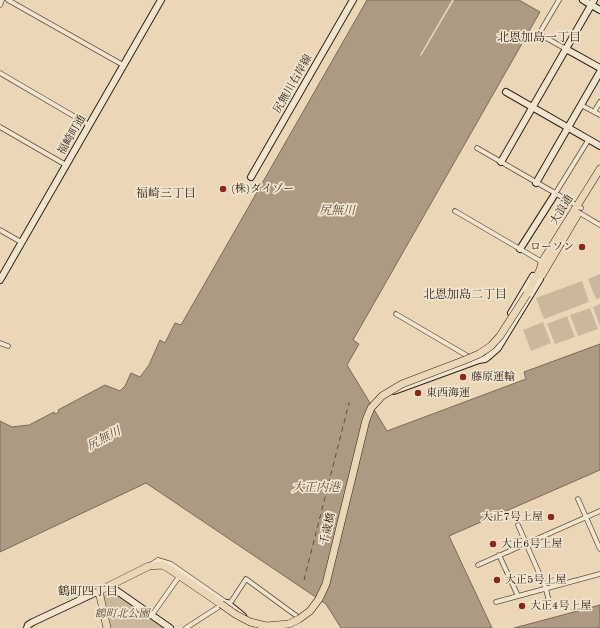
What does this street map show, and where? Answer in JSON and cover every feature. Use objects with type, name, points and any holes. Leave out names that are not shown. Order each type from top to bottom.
[{"type":"main road","name":"大浪通","points":[[545,263],[578,209],[600,169]]},
{"type":"main road","name":"大浪通","points":[[578,209],[600,178]]},
{"type":"main road","points":[[532,285],[540,279],[545,263]]},
{"type":"main road","name":"千歳橋","points":[[163,568],[174,571],[235,614],[261,626],[288,624],[306,615],[317,604],[326,584],[366,420],[372,408],[382,396],[396,387],[480,354],[491,346],[500,336],[545,263]]},
{"type":"main road","points":[[107,628],[99,591],[149,566],[163,568]]},
{"type":"street","points":[[0,5],[2,0]]},
{"type":"street","points":[[8,0],[124,65]]},
{"type":"street","name":"尻無川右岸線","points":[[250,177],[352,0]]},
{"type":"street","points":[[559,0],[539,34],[600,68]]},
{"type":"street","points":[[583,0],[592,2],[600,10]]},
{"type":"street","name":"福崎町通","points":[[0,280],[124,65],[159,1]]},
{"type":"street","points":[[500,162],[592,2]]},
{"type":"street","points":[[536,183],[600,72]]},
{"type":"street","points":[[0,73],[89,125]]},
{"type":"street","points":[[506,92],[600,146]]},
{"type":"street","points":[[594,112],[600,102]]},
{"type":"street","points":[[581,105],[600,116]]},
{"type":"street","points":[[0,127],[66,165]]},
{"type":"street","points":[[520,249],[589,139]]},
{"type":"street","points":[[478,148],[555,194],[600,225]]},
{"type":"street","points":[[455,211],[545,263],[494,342],[478,361]]},
{"type":"street","points":[[0,230],[22,242]]},
{"type":"street","points":[[374,398],[485,359],[498,348],[540,279]]},
{"type":"street","points":[[396,314],[478,361]]},
{"type":"street","points":[[494,342],[498,348]]},
{"type":"street","points":[[0,344],[8,346]]},
{"type":"street","points":[[578,499],[599,546]]},
{"type":"street","points":[[478,565],[600,511]]},
{"type":"street","points":[[518,525],[546,589],[550,606]]},
{"type":"street","points":[[499,555],[518,596]]},
{"type":"street","points":[[149,566],[158,560],[171,564],[227,603],[256,628]]},
{"type":"street","points":[[163,568],[220,606]]},
{"type":"street","points":[[496,602],[600,574]]},
{"type":"street","points":[[152,615],[178,578]]},
{"type":"street","points":[[186,628],[220,606],[231,602],[246,580],[298,617],[281,628]]},
{"type":"street","points":[[110,586],[170,628]]},
{"type":"street","points":[[27,628],[28,625],[33,622],[99,591]]},
{"type":"green space","points":[[600,274],[600,298],[596,299],[588,279]]},
{"type":"green space","points":[[582,281],[589,302],[544,319],[536,298]]},
{"type":"green space","points":[[600,304],[600,326],[593,307]]},
{"type":"green space","points":[[590,308],[598,329],[578,336],[570,315]]},
{"type":"green space","points":[[567,316],[575,337],[555,344],[547,324]]},
{"type":"green space","points":[[543,322],[551,343],[531,351],[523,330]]},
{"type":"green space","name":"鶴町北公園","points":[[111,591],[114,591],[166,628],[111,628],[104,596]]},
{"type":"water","points":[[367,0],[519,0],[540,12],[353,340],[359,344],[347,365],[387,431],[526,379],[524,372],[600,344],[600,470],[449,536],[492,628],[341,628],[326,604],[146,483],[0,552],[0,421],[12,427],[29,425],[54,412],[55,414],[59,412],[58,410],[105,385],[120,391],[125,386],[131,373],[140,377],[149,365],[160,340],[165,343],[175,323],[181,325]]},
{"type":"water","points":[[600,605],[600,628],[514,628]]},
{"type":"pier","points":[[452,0],[454,0],[421,56],[420,55]]},
{"type":"ferry route","points":[[304,580],[350,403]]},
{"type":"place","name":"(株)ダイゾー","points":[[223,189]]},
{"type":"place","name":"ローソン","points":[[582,247]]},
{"type":"place","name":"藤原運輸","points":[[463,377]]},
{"type":"place","name":"東西海運","points":[[418,393]]},
{"type":"place","name":"大正7号上屋","points":[[551,517]]},
{"type":"place","name":"大正6号上屋","points":[[493,544]]},
{"type":"place","name":"大正5号上屋","points":[[497,580]]},
{"type":"place","name":"大正4号上屋","points":[[522,606]]},
{"type":"district","name":"北恩加島一丁目","points":[[539,38]]},
{"type":"district","name":"福崎三丁目","points":[[166,194]]},
{"type":"district","name":"北恩加島二丁目","points":[[465,295]]},
{"type":"district","name":"鶴町四丁目","points":[[88,592]]},
{"type":"water label","name":"尻無川","points":[[337,211]]},
{"type":"water label","name":"尻無川","points":[[104,439]]},
{"type":"water label","name":"大正内港","points":[[316,488]]}]
